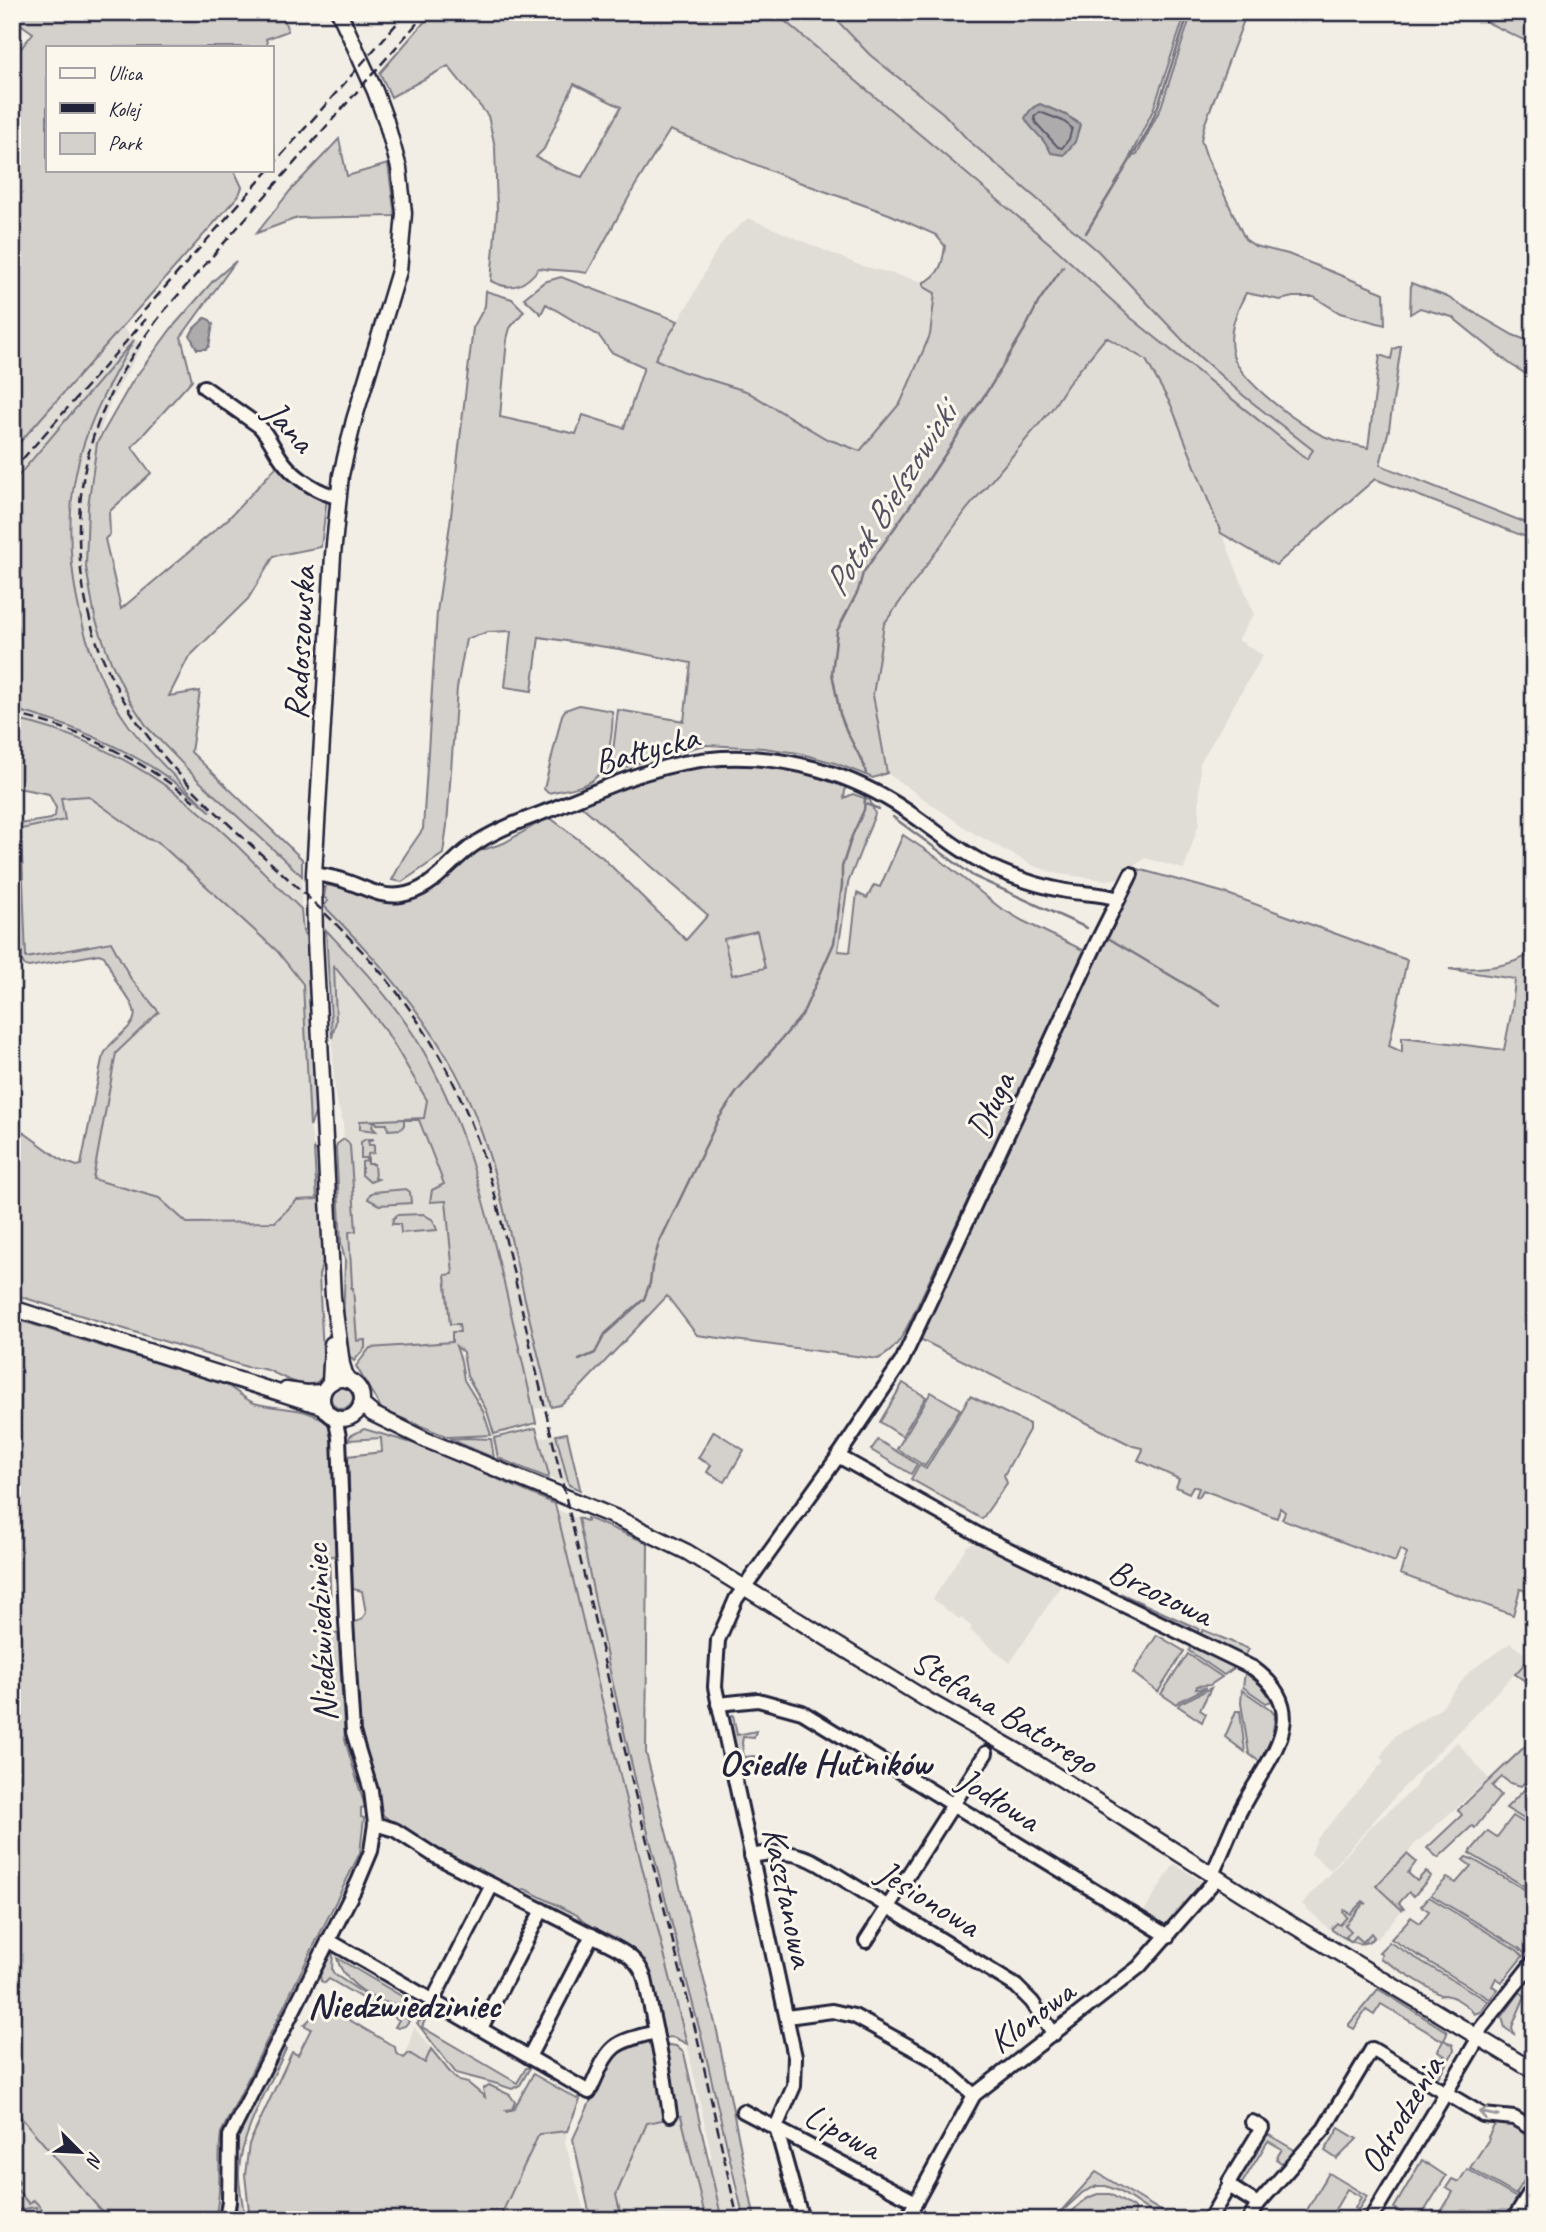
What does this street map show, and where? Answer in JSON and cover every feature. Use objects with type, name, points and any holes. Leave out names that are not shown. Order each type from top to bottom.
[{"type":"street","name":"Radoszowska","points":[[338,1406],[314,874],[338,497],[347,445],[399,271],[404,213],[399,168],[386,121],[339,12]]},
{"type":"street","name":"Jana","points":[[204,387],[259,426],[285,464],[299,478],[338,497]]},
{"type":"street","name":"Bałtycka","points":[[314,874],[344,880],[380,894],[396,896],[414,892],[435,881],[460,855],[488,836],[626,778],[679,763],[724,758],[757,758],[806,766],[864,786],[904,808],[966,853],[1015,877],[1064,891],[1118,900]]},
{"type":"street","name":"Długa","points":[[838,1455],[902,1361],[1131,874]]},
{"type":"street","name":"Radoszowska","points":[[333,1297],[342,1364],[347,1380],[354,1383],[360,1391],[338,1406]]},
{"type":"street","name":"Stefana Batorego","points":[[12,1308],[259,1386],[307,1393],[338,1406],[373,1413],[426,1440],[655,1535],[1019,1752],[1215,1876],[1534,2071]]},
{"type":"street","points":[[338,1406],[339,1379],[347,1380]]},
{"type":"street","name":"Niedźwiedziniec","points":[[226,2220],[230,2136],[365,1867],[371,1851],[375,1824],[371,1791],[355,1744],[352,1722],[338,1406]]},
{"type":"street","points":[[743,1586],[838,1455]]},
{"type":"street","name":"Brzozowa","points":[[838,1455],[981,1536],[1253,1668],[1273,1686],[1282,1703],[1283,1732],[1269,1764],[1232,1827],[1215,1876]]},
{"type":"street","name":"Kasztanowa","points":[[743,1586],[718,1640],[714,1677],[795,2057],[796,2075],[792,2094],[776,2127]]},
{"type":"street","name":"Jodłowa","points":[[718,1704],[758,1700],[797,1710],[1168,1936]]},
{"type":"street","points":[[866,1941],[986,1753]]},
{"type":"street","points":[[375,1824],[395,1830],[435,1856],[634,1959],[645,1979],[670,2115]]},
{"type":"street","name":"Jesionowa","points":[[751,1856],[782,1852],[805,1857],[1016,1986],[1032,2002],[1054,2034]]},
{"type":"street","name":"Klonowa","points":[[906,2220],[974,2095],[1132,1973],[1168,1936],[1215,1876]]},
{"type":"street","points":[[433,2000],[492,1885]]},
{"type":"street","points":[[481,2028],[542,1910]]},
{"type":"street","points":[[529,2057],[592,1935]]},
{"type":"street","points":[[328,1940],[589,2092],[606,2057],[617,2043],[656,2032]]},
{"type":"street","name":"Odrodzenia","points":[[1370,2220],[1487,2020],[1534,1961]]},
{"type":"street","points":[[787,2017],[832,2011],[854,2016],[936,2061],[974,2095]]},
{"type":"street","points":[[1249,2220],[1258,2204],[1324,2129],[1372,2049],[1483,2115],[1514,2118],[1534,2130]]},
{"type":"street","name":"Lipowa","points":[[743,2110],[916,2202]]},
{"type":"street","points":[[1209,2220],[1262,2129],[1252,2122]]},
{"type":"street","points":[[776,2127],[802,2220]]},
{"type":"street","points":[[1229,2186],[1258,2204]]},
{"type":"street","points":[[1513,2220],[1534,2186]]},
{"type":"shaded area","points":[[774,12],[829,12],[870,55],[943,113],[968,140],[1098,251],[1193,351],[1244,396],[1314,450],[1307,459],[1131,318],[1053,247]]},
{"type":"shaded area","points":[[748,218],[859,265],[924,282],[924,287],[935,293],[930,335],[901,402],[860,451],[825,438],[746,391],[681,371],[654,359],[688,305],[715,253],[725,239]]},
{"type":"shaded area","points":[[122,327],[142,346],[111,400],[91,472],[86,567],[95,618],[111,662],[148,728],[175,759],[302,876],[301,909],[206,818],[147,773],[46,727],[12,719],[12,709],[76,728],[134,756],[196,798],[145,745],[114,702],[90,647],[73,574],[73,507],[80,455],[100,399],[131,345],[12,480],[12,451]]},
{"type":"shaded area","points":[[1106,337],[1146,359],[1171,405],[1254,614],[1238,640],[1263,655],[1200,763],[1199,823],[1184,869],[1145,858],[1118,878],[1107,880],[1058,874],[1034,866],[970,831],[887,773],[873,695],[884,624],[967,509],[1052,409],[1068,384]]},
{"type":"shaded area","points":[[88,796],[146,839],[158,842],[278,951],[303,984],[310,1126],[317,1200],[297,1200],[276,1222],[187,1223],[159,1198],[92,1179],[116,1053],[158,1012],[131,979],[111,942],[26,958],[21,829],[65,820],[61,798]]},
{"type":"shaded area","points":[[324,906],[359,941],[412,1002],[442,1050],[467,1098],[497,1180],[551,1407],[533,1409],[485,1204],[468,1150],[445,1094],[414,1036],[395,1009],[326,930]]},
{"type":"shaded area","points":[[757,930],[766,968],[732,975],[724,938]]},
{"type":"shaded area","points":[[334,965],[386,1031],[427,1100],[424,1118],[496,1338],[354,1356],[343,1122],[335,1096],[332,1035],[336,1018]]},
{"type":"shaded area","points":[[556,1435],[569,1485],[550,1478],[540,1438]]},
{"type":"shaded area","points":[[557,1510],[588,1522],[741,2220],[622,2220],[616,2195],[647,2123],[681,2116],[692,2162],[712,2157]]},
{"type":"shaded area","points":[[974,1543],[1062,1584],[1010,1663],[970,1630],[972,1627],[933,1599],[967,1546]]},
{"type":"shaded area","points":[[1510,1643],[1530,1658],[1399,1792],[1331,1870],[1311,1854],[1317,1839],[1384,1761],[1380,1757],[1396,1735],[1440,1709],[1470,1671]]},
{"type":"shaded area","points":[[1457,1742],[1489,1779],[1416,1843],[1377,1885],[1402,1910],[1377,1939],[1374,1937],[1369,1942],[1352,1942],[1330,1930],[1302,1904],[1372,1826],[1415,1787],[1422,1774]]},
{"type":"shaded area","points":[[1174,1864],[1203,1882],[1169,1924],[1162,1926],[1142,1914]]},
{"type":"shaded area","points":[[414,2027],[431,2049],[424,2064],[406,2053]]},
{"type":"shaded area","points":[[12,2107],[47,2148],[109,2220],[12,2220]]},
{"type":"shaded area","points":[[567,2131],[565,2142],[584,2211],[584,2220],[515,2220],[502,2213],[538,2136]]},
{"type":"green space","points":[[12,12],[281,12],[288,31],[266,39],[268,46],[46,46],[46,172],[235,172],[242,187],[239,195],[12,451],[12,60],[33,33],[12,18]]},
{"type":"green space","points":[[433,12],[774,12],[1054,247],[1131,318],[1307,459],[1313,450],[1244,396],[1193,351],[1098,251],[968,140],[943,113],[870,55],[829,12],[1059,12],[1121,21],[1128,12],[1186,12],[1153,110],[1130,157],[1137,155],[1161,107],[1192,12],[1247,12],[1204,126],[1201,140],[1207,158],[1245,239],[1255,246],[1288,254],[1384,293],[1385,325],[1340,313],[1314,297],[1280,300],[1246,293],[1236,315],[1231,339],[1238,366],[1259,390],[1302,424],[1326,437],[1368,448],[1380,355],[1391,359],[1393,349],[1401,346],[1389,429],[1380,465],[1534,526],[1534,540],[1375,479],[1276,565],[1221,533],[1171,405],[1146,360],[1106,337],[1068,384],[1052,409],[967,509],[884,624],[873,695],[887,773],[873,778],[835,763],[798,753],[706,745],[658,756],[607,774],[612,760],[618,710],[684,721],[691,663],[539,637],[532,691],[505,687],[511,631],[488,632],[466,639],[457,688],[443,854],[402,882],[392,880],[423,829],[437,612],[473,328],[485,306],[486,291],[512,299],[524,311],[510,328],[507,339],[500,417],[576,434],[583,415],[624,428],[644,367],[611,352],[599,336],[546,304],[541,314],[524,298],[544,282],[561,277],[678,321],[655,359],[681,371],[746,391],[825,438],[860,451],[901,402],[930,335],[935,293],[924,287],[924,282],[940,268],[945,246],[936,235],[889,214],[796,181],[670,130],[635,186],[587,273],[539,268],[523,283],[505,286],[491,281],[497,211],[495,147],[488,116],[448,66],[391,97],[380,73]],"holes":[[[574,84],[621,107],[582,177],[558,169],[536,157],[544,149]],[[1066,115],[1079,123],[1050,148],[1044,142]]]},
{"type":"green space","points":[[1466,12],[1534,12],[1534,45]]},
{"type":"green space","points":[[339,139],[347,176],[388,164],[395,216],[297,218],[257,233],[290,191]]},
{"type":"green space","points":[[236,261],[181,337],[192,380],[132,447],[151,473],[109,512],[110,534],[105,539],[121,609],[228,519],[278,465],[300,485],[327,498],[321,547],[274,556],[248,599],[188,658],[169,696],[200,691],[191,752],[302,859],[302,876],[196,778],[148,728],[130,701],[111,662],[95,618],[86,567],[88,506],[97,443],[132,382],[171,329],[213,281]]},
{"type":"green space","points":[[1411,283],[1447,297],[1513,335],[1534,343],[1534,379],[1510,364],[1452,317],[1420,308],[1410,314]]},
{"type":"green space","points":[[134,340],[103,396],[80,456],[73,489],[71,524],[76,597],[97,666],[130,727],[169,771],[211,812],[167,777],[118,748],[66,726],[12,709],[12,483]]},
{"type":"green space","points":[[579,705],[612,711],[612,730],[606,762],[596,778],[589,783],[548,793],[544,789],[562,715],[565,710]]},
{"type":"green space","points":[[12,719],[58,731],[103,749],[166,786],[216,825],[301,909],[303,932],[308,939],[317,1109],[310,1126],[303,984],[277,951],[158,842],[148,839],[88,796],[61,798],[65,820],[21,829],[26,958],[111,942],[131,979],[159,1012],[116,1053],[93,1179],[159,1198],[187,1223],[275,1222],[297,1200],[317,1199],[314,1149],[319,1153],[325,1254],[319,1275],[324,1373],[320,1380],[314,1383],[291,1381],[267,1370],[247,1367],[12,1294],[12,1124],[63,1161],[81,1165],[102,1059],[109,1046],[135,1017],[132,1005],[104,956],[99,954],[29,967],[22,961],[16,828],[19,824],[51,819],[55,816],[56,808],[49,794],[12,787]]},
{"type":"green space","points":[[752,763],[812,773],[846,784],[844,798],[853,794],[870,800],[875,814],[848,883],[838,951],[850,952],[857,893],[867,898],[874,885],[880,887],[903,835],[939,859],[999,907],[1085,951],[912,1317],[899,1341],[890,1351],[878,1359],[697,1335],[667,1296],[576,1392],[560,1405],[551,1407],[486,1144],[467,1095],[427,1025],[379,964],[324,906],[328,901],[324,897],[326,885],[336,887],[337,884],[379,901],[409,901],[440,885],[470,854],[504,843],[549,817],[603,858],[686,940],[708,915],[578,803],[629,782],[698,765]],"holes":[[[757,931],[765,968],[732,975],[724,939]]]},
{"type":"green space","points":[[1138,869],[1225,893],[1407,960],[1389,1046],[1402,1052],[1402,1037],[1504,1050],[1515,979],[1449,969],[1503,965],[1534,952],[1534,1598],[1520,1589],[1513,1615],[1400,1574],[1407,1553],[1400,1549],[1395,1562],[1282,1519],[1285,1512],[1280,1508],[1277,1518],[1203,1490],[1199,1497],[1196,1496],[1199,1488],[1193,1486],[1189,1493],[1176,1487],[1179,1479],[1138,1460],[1142,1448],[1133,1446],[920,1339]]},
{"type":"green space","points":[[326,930],[395,1008],[432,1066],[446,1096],[470,1158],[489,1222],[536,1423],[494,1434],[487,1411],[467,1376],[463,1352],[456,1346],[464,1380],[483,1411],[491,1435],[448,1437],[382,1410],[356,1366],[370,1348],[452,1342],[452,1332],[460,1332],[459,1324],[450,1324],[445,1275],[453,1274],[446,1201],[430,1202],[432,1190],[444,1184],[419,1120],[404,1120],[401,1129],[388,1130],[387,1124],[373,1122],[372,1127],[376,1131],[360,1129],[360,1121],[424,1118],[427,1100],[386,1031],[334,966],[336,1021],[332,1038]]},
{"type":"green space","points":[[344,1139],[350,1146],[356,1231],[349,1232],[351,1288],[357,1341],[365,1340],[365,1348],[354,1361],[348,1355],[343,1330],[345,1260],[341,1243],[336,1148]]},
{"type":"green space","points":[[374,1139],[368,1141],[369,1145],[374,1145],[374,1153],[368,1154],[368,1164],[374,1164],[375,1178],[378,1179],[370,1182],[362,1175],[362,1162],[366,1161],[366,1158],[361,1158],[361,1142]]},
{"type":"green space","points":[[406,1189],[410,1192],[411,1203],[379,1205],[368,1199],[374,1192]]},
{"type":"green space","points":[[423,1214],[433,1220],[437,1230],[401,1233],[400,1224],[392,1224],[397,1215]]},
{"type":"green space","points":[[12,1318],[226,1385],[254,1403],[305,1412],[332,1427],[336,1555],[329,1557],[332,1635],[338,1633],[345,1740],[365,1807],[361,1808],[361,1817],[364,1818],[360,1853],[221,2133],[218,2199],[214,2220],[109,2220],[12,2107],[12,1790],[21,1846],[18,1805],[12,1783]]},
{"type":"green space","points":[[903,1383],[926,1397],[902,1436],[880,1422]]},
{"type":"green space","points":[[342,1387],[352,1394],[353,1398],[346,1408],[342,1409],[332,1402],[331,1398],[338,1388]]},
{"type":"green space","points":[[931,1392],[960,1409],[925,1466],[897,1449]]},
{"type":"green space","points":[[970,1396],[1029,1424],[1029,1430],[1004,1475],[1007,1483],[982,1519],[911,1479],[919,1465],[926,1469]]},
{"type":"green space","points":[[536,1428],[548,1478],[498,1458],[494,1438]]},
{"type":"green space","points":[[364,1429],[419,1445],[555,1504],[687,2044],[673,2037],[661,2038],[639,1958],[632,1951],[586,1925],[577,1915],[525,1889],[515,1891],[443,1855],[383,1815],[359,1743],[352,1623],[361,1620],[366,1613],[362,1591],[353,1589],[348,1456],[382,1452],[381,1438],[349,1440],[350,1436]]},
{"type":"green space","points":[[714,1431],[744,1450],[725,1482],[707,1472],[711,1465],[698,1458]]},
{"type":"green space","points":[[567,1433],[580,1490],[569,1485],[556,1435]]},
{"type":"green space","points":[[450,1439],[491,1439],[494,1458]]},
{"type":"green space","points":[[878,1440],[917,1464],[911,1474],[871,1450]]},
{"type":"green space","points":[[578,1518],[587,1521],[587,1518],[648,1543],[646,1753],[717,2031],[755,2220],[744,2220],[703,2043],[645,1821]]},
{"type":"green space","points":[[1122,1594],[1199,1629],[1196,1635],[1124,1600]]},
{"type":"green space","points":[[1203,1630],[1249,1649],[1244,1658],[1199,1636]]},
{"type":"green space","points":[[1157,1635],[1184,1651],[1158,1692],[1133,1673]]},
{"type":"green space","points":[[1193,1644],[1237,1666],[1224,1675],[1189,1651]]},
{"type":"green space","points":[[1534,1649],[1534,1687],[1515,1674],[1530,1658]]},
{"type":"green space","points":[[1188,1654],[1222,1677],[1210,1685],[1197,1686],[1196,1689],[1206,1688],[1176,1704],[1161,1694]]},
{"type":"green space","points":[[1245,1673],[1263,1687],[1272,1701],[1266,1703],[1243,1687]]},
{"type":"green space","points":[[1211,1688],[1200,1710],[1206,1714],[1202,1722],[1178,1706],[1180,1703]]},
{"type":"green space","points":[[1242,1690],[1275,1715],[1272,1739],[1260,1762],[1249,1754],[1241,1703]]},
{"type":"green space","points":[[1236,1711],[1240,1711],[1245,1752],[1225,1737]]},
{"type":"green space","points":[[733,1715],[737,1735],[756,1731],[754,1738],[743,1737],[742,1743],[744,1757],[754,1758],[737,1762],[729,1716]]},
{"type":"green space","points":[[1534,1738],[1534,1773],[1521,1786],[1502,1777],[1492,1786],[1501,1795],[1475,1828],[1472,1826],[1438,1858],[1427,1848],[1462,1815],[1458,1810]]},
{"type":"green space","points":[[1528,1786],[1534,1789],[1534,1825],[1506,1808]]},
{"type":"green space","points":[[1513,1816],[1534,1829],[1534,1892],[1469,1853],[1488,1831],[1497,1837]]},
{"type":"green space","points":[[1407,1854],[1416,1862],[1408,1873],[1417,1881],[1426,1871],[1431,1876],[1414,1896],[1409,1892],[1399,1903],[1404,1909],[1402,1910],[1376,1886]]},
{"type":"green space","points":[[1466,1857],[1534,1895],[1534,1945],[1525,1954],[1431,1895],[1447,1878],[1456,1883],[1471,1866],[1463,1860]]},
{"type":"green space","points":[[1429,1897],[1523,1956],[1502,1982],[1496,1978],[1492,1986],[1498,1989],[1490,1999],[1391,1939],[1411,1917],[1420,1923],[1429,1911],[1421,1906]]},
{"type":"green space","points":[[1363,1901],[1367,1904],[1364,1903],[1345,1925],[1351,1931],[1346,1937],[1349,1940],[1332,1928],[1337,1923],[1340,1925],[1347,1917],[1344,1910],[1350,1914]]},
{"type":"green space","points":[[1371,1933],[1374,1937],[1364,1943],[1352,1941],[1356,1936],[1363,1942]]},
{"type":"green space","points":[[1389,1942],[1489,2001],[1480,2012],[1474,2014],[1459,2001],[1441,1995],[1380,1958],[1382,1954],[1379,1952]]},
{"type":"green space","points":[[333,1953],[334,1974],[404,2016],[409,2021],[405,2026],[395,2027],[399,2020],[329,1979],[325,1983],[321,1981],[320,1975]]},
{"type":"green space","points":[[337,1958],[410,2001],[414,1994],[418,2003],[411,2016],[406,2006],[384,2002],[355,1985],[344,1973]]},
{"type":"green space","points":[[1378,1989],[1446,2031],[1444,2040],[1453,2045],[1454,2051],[1437,2079],[1433,2077],[1445,2056],[1438,2051],[1443,2041],[1381,2004],[1374,2015],[1366,2010],[1354,2029],[1349,2026]]},
{"type":"green space","points":[[1520,1992],[1525,1996],[1512,2027],[1514,2034],[1505,2028],[1502,2017]]},
{"type":"green space","points":[[321,2003],[395,2047],[396,2053],[404,2058],[409,2053],[425,2063],[431,2049],[453,2076],[468,2083],[485,2097],[483,2089],[489,2085],[510,2095],[515,2102],[512,2109],[505,2110],[507,2112],[514,2109],[533,2074],[577,2099],[581,2093],[567,2131],[538,2136],[502,2213],[515,2220],[250,2220],[245,2175],[249,2144],[292,2052],[298,2055],[311,2029],[304,2025],[321,2008]]},
{"type":"green space","points":[[425,2020],[422,2027],[517,2083],[526,2068],[531,2066],[520,2085],[512,2089],[456,2073],[417,2023]]},
{"type":"green space","points":[[647,2040],[654,2045],[667,2119],[647,2123],[616,2195],[622,2220],[591,2220],[573,2139],[608,2063],[623,2046]]},
{"type":"green space","points":[[663,2044],[676,2046],[684,2053],[722,2220],[706,2220],[681,2116],[676,2117]]},
{"type":"green space","points":[[280,2046],[286,2049],[251,2125],[241,2156],[239,2177],[244,2220],[235,2220],[238,2137],[251,2102]]},
{"type":"green space","points":[[1497,2120],[1512,2121],[1534,2135],[1534,2164],[1516,2194],[1521,2198],[1470,2168],[1489,2139]]},
{"type":"green space","points":[[1339,2128],[1357,2139],[1337,2159],[1325,2151]]},
{"type":"green space","points":[[1264,2132],[1296,2151],[1284,2165],[1276,2159],[1282,2149],[1268,2141],[1241,2185],[1235,2180]]},
{"type":"green space","points":[[1422,2160],[1446,2176],[1419,2220],[1394,2208]]},
{"type":"green space","points":[[1467,2169],[1520,2200],[1508,2220],[1428,2220],[1433,2211],[1439,2215],[1453,2192],[1446,2188],[1452,2179],[1459,2182]]},
{"type":"green space","points":[[1096,2172],[1176,2220],[1163,2220],[1119,2191],[1097,2186],[1083,2192],[1053,2220]]},
{"type":"green space","points":[[12,2173],[20,2182],[15,2187],[29,2204],[34,2200],[42,2209],[40,2214],[37,2214],[36,2207],[18,2210]]},
{"type":"green space","points":[[1329,2173],[1367,2196],[1358,2210],[1355,2208],[1361,2197],[1347,2189],[1329,2220],[1301,2220]]},
{"type":"green space","points":[[1098,2194],[1110,2194],[1134,2208],[1135,2220],[1066,2220],[1080,2204]]},
{"type":"water","points":[[1040,104],[1066,115],[1080,125],[1075,142],[1064,155],[1051,153],[1025,118]]},
{"type":"water","points":[[205,318],[213,324],[209,346],[206,349],[197,349],[190,336]]},
{"type":"waterway","name":"Potok Bielszowicki","points":[[1086,233],[1147,132],[1189,12]]},
{"type":"waterway","name":"Potok Bielszowicki","points":[[866,774],[840,714],[832,673],[837,631],[858,591],[863,573],[992,384],[1039,301],[1063,267]]},
{"type":"waterway","name":"Potok Bielszowicki","points":[[579,1360],[595,1353],[605,1334],[644,1299],[659,1243],[719,1118],[736,1093],[802,1015],[834,943],[842,867],[864,810],[865,798]]},
{"type":"waterway","name":"Potok Bielszowicki","points":[[866,804],[879,809]]},
{"type":"waterway","name":"Potok Bielszowicki","points":[[893,817],[973,876],[1087,928]]},
{"type":"waterway","name":"Potok Bielszowicki","points":[[1108,938],[1220,1005]]},
{"type":"railway","points":[[273,165],[407,12]]},
{"type":"railway","points":[[427,12],[165,310],[129,361],[101,415],[84,472],[79,535],[88,612],[112,678],[147,735],[191,787],[344,932],[392,986],[429,1038],[470,1121],[499,1211],[636,1798],[697,2036],[738,2220]]},
{"type":"railway","points":[[134,322],[267,172]]},
{"type":"railway","points":[[12,471],[146,319]]},
{"type":"railway","points":[[12,714],[61,728],[108,747],[152,772],[194,801]]},
{"type":"district","name":"Osiedle Hutników","points":[[825,1762]]},
{"type":"district","name":"Niedźwiedziniec","points":[[404,2004]]}]
